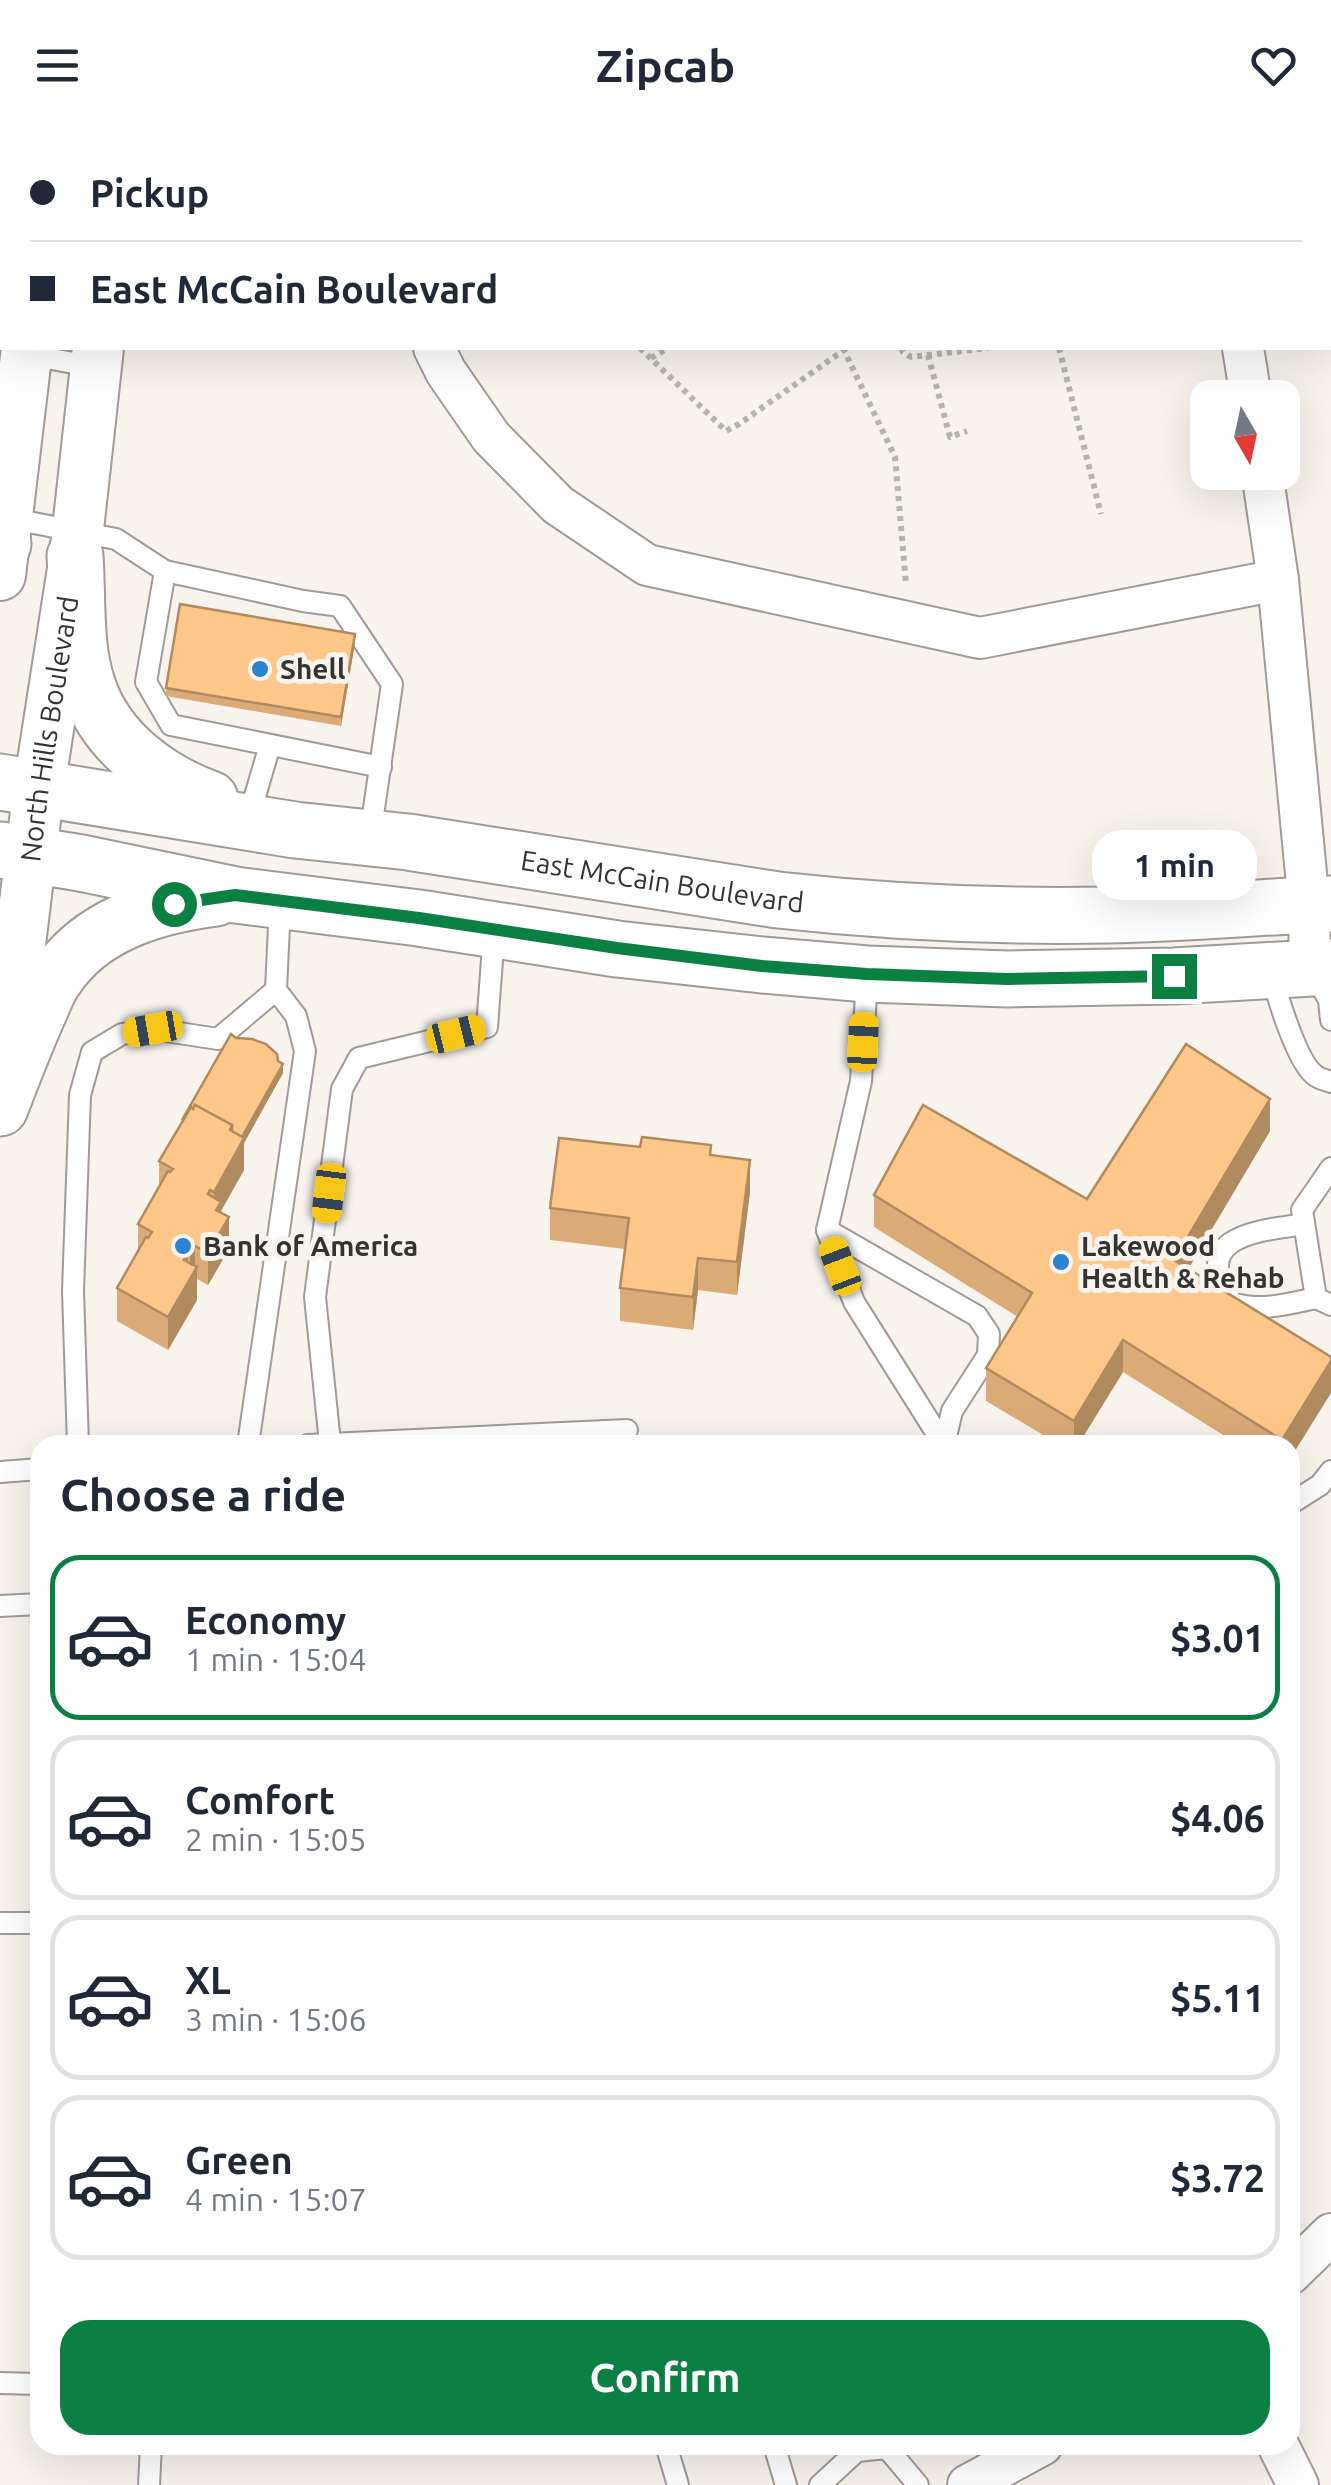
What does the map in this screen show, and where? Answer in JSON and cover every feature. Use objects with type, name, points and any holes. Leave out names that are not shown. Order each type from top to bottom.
[{"type":"main road","points":[[77,543],[81,658],[88,688],[104,722],[147,768],[249,818]]},
{"type":"main road","name":"East McCain Boulevard","points":[[20,784],[249,818],[294,830],[408,842],[820,905],[948,913],[1109,916],[1320,904]]},
{"type":"main road","points":[[15,852],[258,898],[762,966],[1007,979],[1174,976],[1304,968]]},
{"type":"main road","points":[[0,1108],[54,980],[81,947],[118,923],[174,904],[258,898]]},
{"type":"street","points":[[3,546],[13,350]]},
{"type":"street","points":[[435,350],[490,436],[544,492],[646,565],[980,638],[1278,580]]},
{"type":"street","points":[[1243,350],[1248,380]]},
{"type":"street","name":"North Hills Boulevard","points":[[0,1108],[20,784],[77,543],[96,357]]},
{"type":"street","points":[[1265,490],[1320,904],[1304,968]]},
{"type":"street","points":[[1300,2264],[1331,2234]]},
{"type":"street","points":[[968,2485],[1024,2455]]},
{"type":"street","points":[[1283,2455],[1298,2485]]},
{"type":"lane","points":[[57,350],[96,357]]},
{"type":"lane","points":[[3,546],[116,539],[165,571],[304,602],[340,606],[392,684],[370,838]]},
{"type":"lane","points":[[165,571],[146,682],[171,725],[381,766]]},
{"type":"lane","points":[[249,818],[270,745]]},
{"type":"lane","points":[[249,1435],[305,1051],[296,1016],[276,990],[258,898]]},
{"type":"lane","points":[[319,1435],[315,1296],[342,1089],[359,1058],[488,1027],[494,930]]},
{"type":"lane","points":[[1331,1020],[1328,1000],[1304,968],[1279,1002],[1296,1047],[1313,1075],[1331,1082]]},
{"type":"lane","points":[[867,974],[861,1080],[826,1230],[854,1302],[938,1435]]},
{"type":"lane","points":[[78,1435],[74,1291],[80,1095],[92,1052],[122,1034],[153,1029],[218,1038],[276,990]]},
{"type":"lane","points":[[1304,1224],[1239,1236],[1228,1244],[1221,1254],[1220,1280],[1232,1302],[1250,1308],[1324,1301],[1302,1210],[1331,1168]]},
{"type":"lane","points":[[826,1230],[977,1316],[989,1334],[988,1355],[952,1412],[946,1435]]},
{"type":"lane","points":[[517,1435],[627,1430]]},
{"type":"lane","points":[[0,1472],[30,1470]]},
{"type":"lane","points":[[1300,1498],[1320,1485],[1331,1471]]},
{"type":"lane","points":[[0,1606],[30,1604]]},
{"type":"lane","points":[[0,1923],[30,1923]]},
{"type":"lane","points":[[0,2383],[30,2384]]},
{"type":"lane","points":[[150,2485],[152,2455]]},
{"type":"lane","points":[[669,2455],[678,2485]]},
{"type":"lane","points":[[777,2455],[786,2485]]},
{"type":"lane","points":[[820,2485],[853,2455]]},
{"type":"lane","points":[[894,2455],[918,2485]]},
{"type":"path","points":[[642,350],[726,431],[843,350]]},
{"type":"path","points":[[651,358],[665,350]]},
{"type":"path","points":[[844,350],[895,457],[906,580],[904,622]]},
{"type":"path","points":[[902,350],[911,357],[971,350]]},
{"type":"path","points":[[1059,350],[1101,514]]},
{"type":"path","points":[[928,355],[950,437],[968,430]]},
{"type":"building","name":"Shell","points":[[180,604],[355,634],[341,717],[166,688]]},
{"type":"building","points":[[231,1034],[266,1044],[283,1064],[242,1137],[232,1132],[232,1125],[195,1105],[182,1120]]},
{"type":"building","name":"Lakewood Health & Rehab","points":[[1186,1044],[1270,1099],[1174,1260],[1331,1357],[1285,1435],[1274,1435],[1123,1340],[1074,1421],[986,1368],[1032,1293],[874,1195],[923,1105],[1087,1199]]},
{"type":"building","name":"Bank of America","points":[[195,1105],[232,1125],[230,1130],[244,1138],[214,1192],[210,1190],[208,1194],[221,1202],[216,1210],[229,1217],[208,1253],[195,1246],[188,1252],[184,1260],[197,1267],[168,1317],[117,1288],[152,1232],[138,1224],[168,1171],[173,1169],[159,1161]]},
{"type":"building","points":[[642,1137],[711,1145],[710,1155],[750,1160],[737,1262],[698,1258],[693,1297],[620,1288],[629,1218],[550,1208],[559,1138],[640,1147]]},
{"type":"place","name":"Shell","points":[[260,669]]},
{"type":"place","name":"Bank of America","points":[[183,1246]]},
{"type":"place","name":"Lakewood Health & Rehab","points":[[1061,1262]]},
{"type":"route","points":[[174,904],[235,895],[617,948],[867,974],[1007,979],[1174,976]]}]
